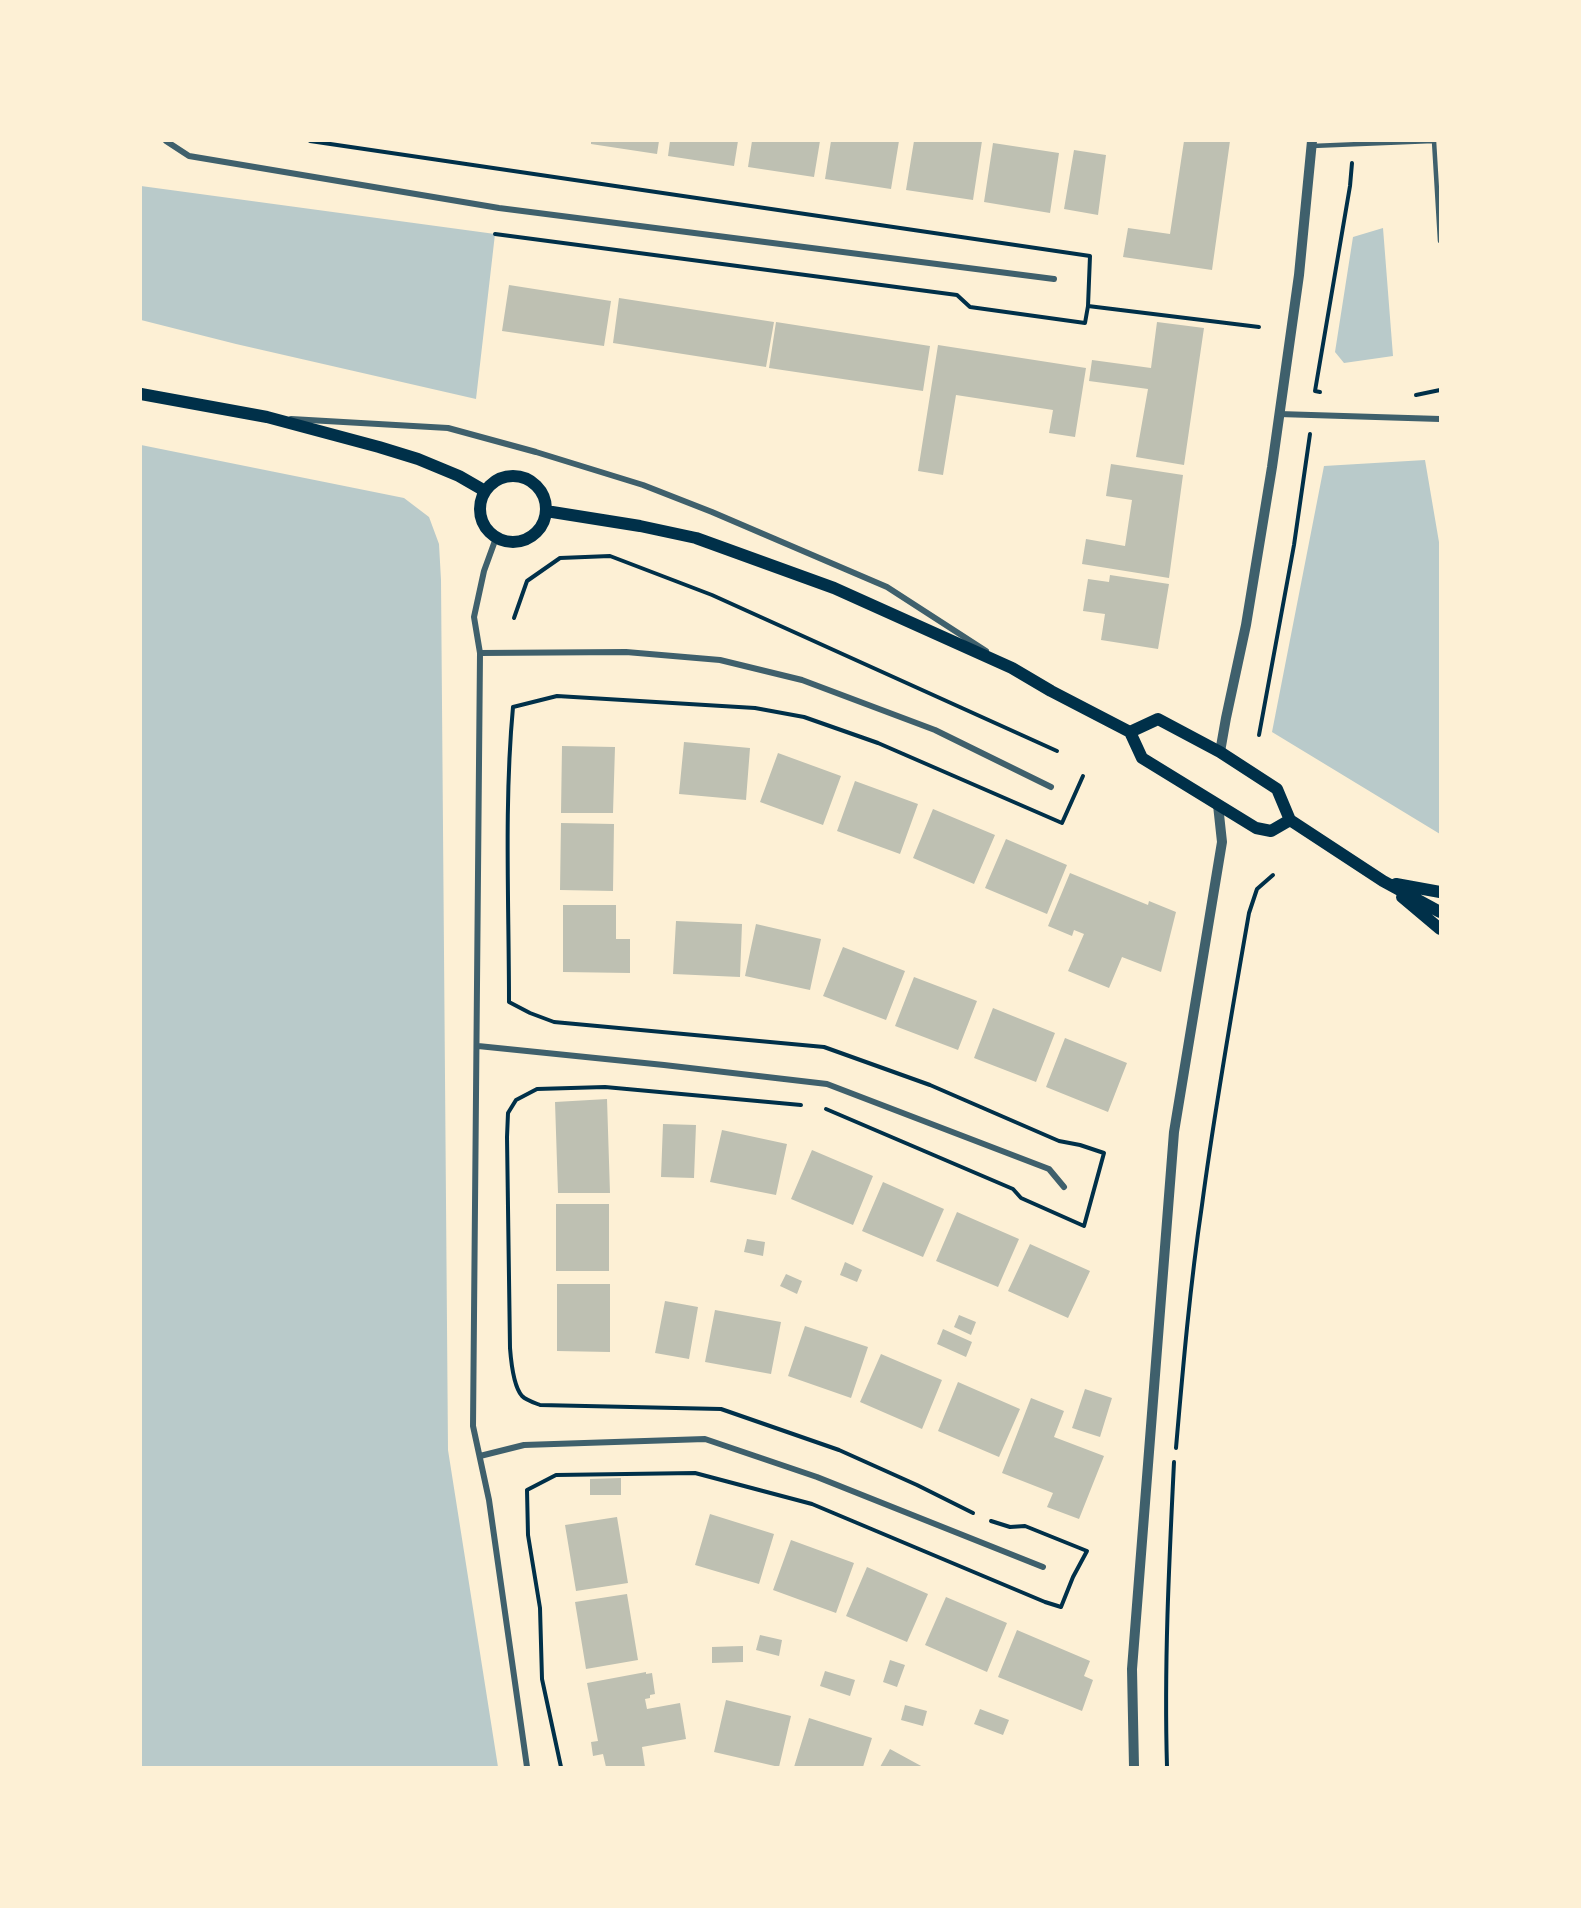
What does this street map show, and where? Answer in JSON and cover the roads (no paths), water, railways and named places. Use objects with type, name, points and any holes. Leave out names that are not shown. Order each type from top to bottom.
[{"type":"main road","points":[[141,393],[267,417],[418,459],[485,490]]},
{"type":"main road","points":[[510,476],[531,481],[543,495],[546,511],[541,527],[529,539],[513,543],[496,538],[483,525],[480,515],[480,505],[485,490],[501,478],[510,476]]},
{"type":"main road","points":[[546,511],[640,526],[696,538],[834,588],[1012,668],[1130,732],[1142,758],[1256,828],[1271,831],[1290,820]]},
{"type":"main road","points":[[1130,732],[1158,719],[1220,752],[1276,789],[1290,820],[1383,881],[1440,912]]},
{"type":"main road","points":[[1383,881],[1440,892]]},
{"type":"main road","points":[[1383,881],[1440,929]]},
{"type":"street","points":[[166,141],[189,156],[499,208],[1054,279]]},
{"type":"street","points":[[1220,752],[1246,625],[1272,467],[1299,275],[1312,143]]},
{"type":"street","points":[[1279,414],[1440,419]]},
{"type":"street","points":[[267,417],[448,428],[536,452],[643,486],[712,512],[888,587],[1012,668]]},
{"type":"street","points":[[496,538],[484,571],[474,617],[480,653],[473,1425],[489,1500],[527,1767]]},
{"type":"street","points":[[480,653],[626,652],[720,660],[802,680],[935,730],[1051,787]]},
{"type":"street","points":[[1134,1767],[1132,1669],[1174,1132],[1222,842],[1218,805]]},
{"type":"street","points":[[478,1046],[827,1084],[1049,1169],[1064,1186]]},
{"type":"street","points":[[480,1456],[524,1445],[705,1439],[817,1477],[1043,1567]]},
{"type":"lane","points":[[1312,143],[1352,145],[1434,141],[1440,241]]}]
